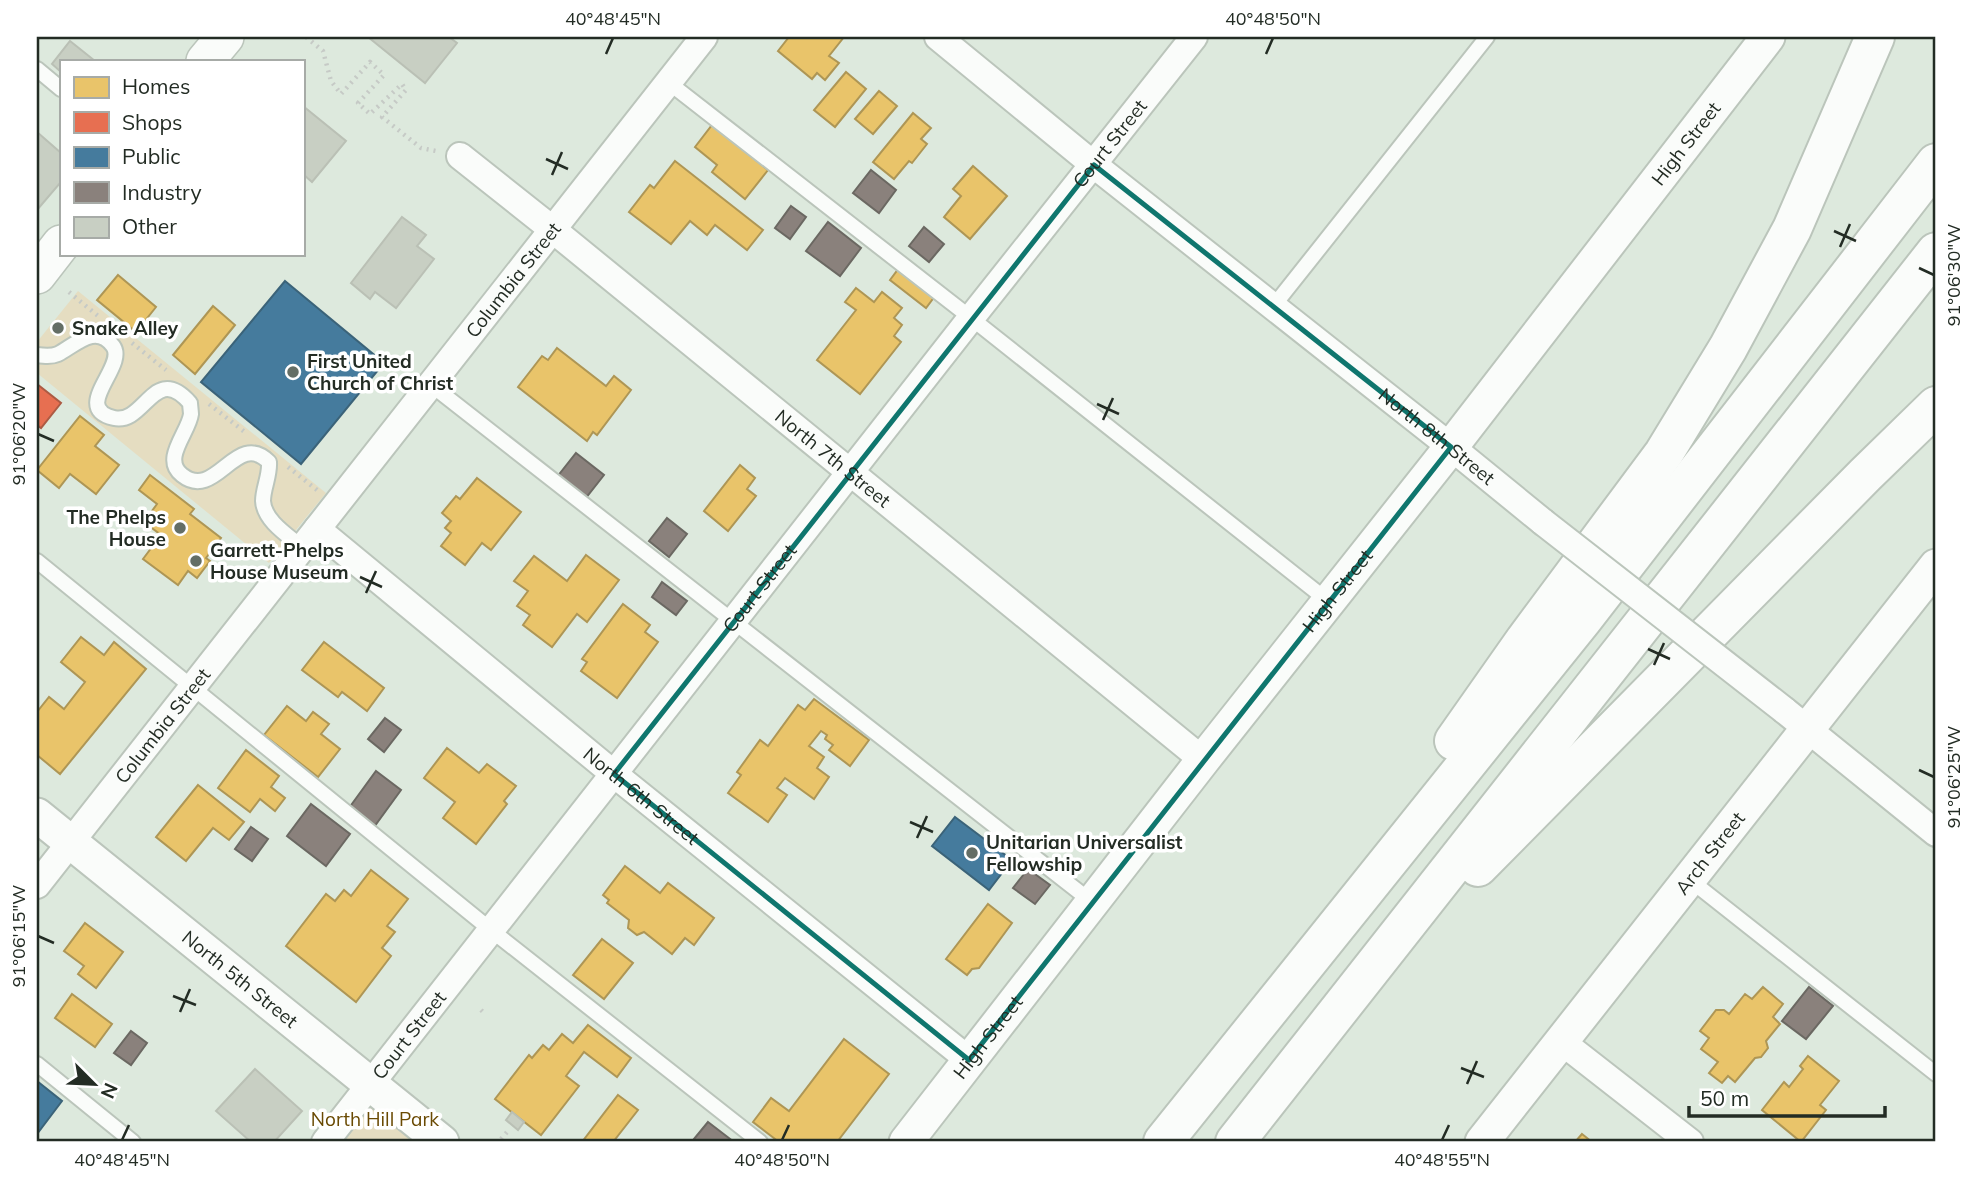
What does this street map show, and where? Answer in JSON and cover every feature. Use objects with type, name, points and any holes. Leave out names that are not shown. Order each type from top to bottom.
[{"type":"highway","points":[[1258,1022],[1525,640],[1664,453],[1728,348],[1792,229],[1875,37]]},
{"type":"highway","points":[[1163,1142],[1583,619],[1936,163]]},
{"type":"highway","points":[[1235,1142],[1936,252]]},
{"type":"highway","points":[[1344,1003],[1936,406]]},
{"type":"main road","points":[[206,60],[225,37]]},
{"type":"main road","points":[[37,275],[60,245]]},
{"type":"street","name":"Columbia Street","points":[[37,885],[704,37]]},
{"type":"street","name":"North 8th Street","points":[[938,37],[1272,308],[1936,832]]},
{"type":"street","name":"Court Street","points":[[326,1142],[1194,37]]},
{"type":"street","name":"High Street","points":[[906,1142],[1451,447],[1768,37]]},
{"type":"street","name":"North 7th Street","points":[[460,156],[1203,760]]},
{"type":"street","name":"North 6th Street","points":[[310,538],[614,774],[969,1060]]},
{"type":"street","name":"Arch Street","points":[[1482,1142],[1690,880],[1796,720],[1934,572]]},
{"type":"street","name":"North 5th Street","points":[[37,815],[442,1142]]},
{"type":"street","points":[[1562,1042],[1690,1142]]},
{"type":"lane","points":[[1272,308],[1487,37]]},
{"type":"lane","points":[[37,69],[60,88]]},
{"type":"lane","points":[[668,82],[1328,601]]},
{"type":"lane","points":[[37,355],[55,356],[84,337],[93,336],[111,343],[116,350],[116,361],[97,396],[98,406],[104,414],[116,419],[125,418],[159,391],[168,388],[184,396],[190,403],[191,414],[174,461],[184,478],[204,480],[214,476],[243,454],[254,452],[262,455],[269,462],[270,474],[264,501],[267,514],[310,538]]},
{"type":"lane","points":[[430,384],[1092,902]]},
{"type":"lane","points":[[37,561],[491,930],[760,1142]]},
{"type":"lane","points":[[1690,880],[1936,1074]]},
{"type":"lane","points":[[37,1064],[133,1142]]},
{"type":"path","points":[[306,37],[323,51],[331,81],[341,94],[370,62],[384,75],[358,103],[370,114],[402,84],[406,90],[382,117],[421,148],[460,156]]},
{"type":"path","points":[[501,1139],[507,1132]]},
{"type":"highlighted area","points":[[1094,165],[1451,447],[969,1060],[614,774]]},
{"type":"green space","points":[[78,291],[326,493],[269,563],[37,373],[37,342]]},
{"type":"green space","name":"North Hill Park","points":[[371,1085],[442,1142],[326,1142]]},
{"type":"building: Homes","points":[[789,37],[844,37],[829,56],[839,63],[825,80],[817,73],[812,79],[778,51]]},
{"type":"building: Homes","points":[[846,72],[866,89],[835,127],[814,110]]},
{"type":"building: Homes","points":[[879,91],[897,106],[873,134],[855,119]]},
{"type":"building: Homes","points":[[913,113],[931,128],[921,139],[927,144],[912,163],[909,161],[894,179],[873,162]]},
{"type":"building: Homes","points":[[712,125],[768,170],[745,199],[712,172],[717,165],[695,147]]},
{"type":"building: Homes","points":[[675,161],[763,230],[747,250],[715,225],[707,235],[690,221],[671,244],[629,212],[650,185],[654,188]]},
{"type":"building: Homes","points":[[973,166],[1007,196],[970,239],[944,217],[961,196],[953,189]]},
{"type":"building: Homes","points":[[899,268],[935,296],[926,308],[890,280]]},
{"type":"building: Homes","points":[[118,275],[156,307],[136,332],[97,300]]},
{"type":"building: Homes","points":[[856,288],[874,302],[882,292],[902,308],[894,318],[902,325],[894,336],[901,342],[860,394],[817,360],[856,310],[845,302]]},
{"type":"building: Homes","points":[[213,306],[235,325],[195,374],[173,355]]},
{"type":"building: Homes","points":[[557,348],[606,386],[614,376],[631,390],[597,435],[593,432],[587,441],[518,387],[542,356],[548,360]]},
{"type":"building: Homes","points":[[80,416],[104,435],[95,446],[119,465],[96,494],[70,474],[59,488],[37,470]]},
{"type":"building: Homes","points":[[740,465],[755,478],[747,489],[756,496],[728,531],[704,511]]},
{"type":"building: Homes","name":"The Phelps House","points":[[150,475],[194,509],[190,514],[221,538],[206,558],[210,561],[197,578],[188,571],[178,585],[143,559],[161,535],[144,522],[157,504],[139,490]]},
{"type":"building: Homes","points":[[477,478],[521,512],[491,550],[482,543],[465,565],[441,546],[451,533],[445,528],[451,521],[442,513],[456,496],[460,499]]},
{"type":"building: Homes","points":[[586,555],[619,580],[587,622],[577,614],[552,647],[523,625],[530,615],[517,606],[528,591],[514,581],[534,556],[567,581]]},
{"type":"building: Homes","points":[[623,604],[650,625],[645,632],[658,642],[617,698],[581,671],[587,662],[582,659]]},
{"type":"building: Homes","points":[[81,637],[104,655],[114,642],[146,669],[60,774],[37,755],[37,712],[49,697],[64,709],[85,682],[61,662]]},
{"type":"building: Homes","points":[[324,642],[384,688],[367,711],[342,692],[338,697],[302,670]]},
{"type":"building: Homes","points":[[814,699],[869,740],[850,766],[829,750],[833,745],[825,739],[827,735],[821,731],[809,746],[824,757],[817,768],[829,777],[814,799],[785,778],[777,788],[787,795],[768,822],[728,793],[741,775],[737,772],[760,740],[768,746],[798,705],[805,710]]},
{"type":"building: Homes","points":[[287,706],[306,721],[313,712],[329,724],[321,734],[340,749],[318,777],[264,735]]},
{"type":"building: Homes","points":[[447,748],[479,773],[487,764],[516,786],[504,801],[507,804],[476,844],[443,818],[455,802],[424,778]]},
{"type":"building: Homes","points":[[246,750],[279,776],[271,787],[285,798],[275,811],[260,799],[250,812],[218,788]]},
{"type":"building: Homes","points":[[198,785],[244,822],[229,840],[213,828],[186,861],[156,837]]},
{"type":"building: Homes","points":[[625,866],[660,893],[668,883],[714,918],[694,945],[685,938],[672,954],[644,932],[637,935],[628,928],[629,920],[607,903],[609,900],[603,895]]},
{"type":"building: Homes","points":[[371,870],[408,899],[387,926],[395,932],[382,948],[391,956],[356,1002],[286,946],[326,894],[335,901],[344,890],[351,896]]},
{"type":"building: Homes","points":[[988,904],[1012,923],[979,968],[972,969],[967,975],[946,959]]},
{"type":"building: Homes","points":[[85,923],[123,952],[96,988],[78,974],[84,966],[64,951]]},
{"type":"building: Homes","points":[[602,939],[633,963],[604,999],[573,975]]},
{"type":"building: Homes","points":[[1763,987],[1783,1004],[1773,1017],[1780,1024],[1766,1041],[1768,1048],[1761,1057],[1755,1058],[1735,1082],[1728,1076],[1722,1083],[1709,1073],[1718,1062],[1701,1049],[1709,1038],[1700,1031],[1716,1010],[1724,1010],[1729,1014],[1745,994],[1752,999]]},
{"type":"building: Homes","points":[[72,994],[112,1024],[95,1047],[55,1018]]},
{"type":"building: Homes","points":[[588,1025],[631,1058],[617,1077],[584,1052],[566,1076],[579,1086],[541,1135],[495,1099],[529,1055],[532,1058],[543,1045],[549,1050],[562,1034],[573,1043]]},
{"type":"building: Homes","points":[[844,1039],[889,1074],[837,1142],[779,1142],[753,1122],[771,1098],[789,1111]]},
{"type":"building: Homes","points":[[1808,1056],[1839,1081],[1820,1105],[1826,1110],[1801,1142],[1762,1110],[1784,1082],[1789,1087],[1803,1069],[1800,1066]]},
{"type":"building: Homes","points":[[618,1095],[638,1110],[613,1142],[582,1142]]},
{"type":"building: Homes","points":[[1582,1134],[1592,1142],[1575,1142]]},
{"type":"building: Shops","points":[[37,384],[61,403],[41,428],[37,425]]},
{"type":"building: Public","name":"First United Church of Christ","points":[[285,281],[384,363],[301,464],[201,382]]},
{"type":"building: Public","name":"Unitarian Universalist Fellowship","points":[[955,817],[1012,860],[989,890],[932,846]]},
{"type":"building: Public","points":[[37,1081],[62,1101],[37,1134]]},
{"type":"building: Industry","points":[[871,170],[896,190],[879,213],[853,193]]},
{"type":"building: Industry","points":[[791,206],[806,217],[790,239],[775,228]]},
{"type":"building: Industry","points":[[828,222],[861,248],[840,276],[806,251]]},
{"type":"building: Industry","points":[[924,227],[944,244],[929,262],[909,246]]},
{"type":"building: Industry","points":[[576,453],[604,475],[585,499],[557,477]]},
{"type":"building: Industry","points":[[667,518],[687,534],[669,557],[649,541]]},
{"type":"building: Industry","points":[[662,582],[687,601],[676,615],[652,597]]},
{"type":"building: Industry","points":[[385,718],[401,730],[384,752],[368,739]]},
{"type":"building: Industry","points":[[376,771],[401,790],[374,827],[349,808]]},
{"type":"building: Industry","points":[[311,804],[350,834],[326,866],[287,836]]},
{"type":"building: Industry","points":[[251,827],[268,839],[252,861],[235,849]]},
{"type":"building: Industry","points":[[1028,869],[1050,885],[1035,904],[1013,888]]},
{"type":"building: Industry","points":[[1809,987],[1833,1006],[1806,1039],[1782,1021]]},
{"type":"building: Industry","points":[[131,1031],[147,1043],[131,1065],[114,1053]]},
{"type":"building: Industry","points":[[708,1122],[734,1142],[697,1142],[694,1139]]},
{"type":"building: Other","points":[[368,37],[449,37],[457,43],[425,83]]},
{"type":"building: Other","points":[[70,41],[94,60],[60,60],[60,71],[52,64]]},
{"type":"building: Other","points":[[304,107],[346,141],[312,182],[304,175]]},
{"type":"building: Other","points":[[37,132],[60,152],[60,183],[37,210]]},
{"type":"building: Other","points":[[402,217],[426,235],[417,246],[434,259],[396,308],[375,292],[370,299],[351,283]]},
{"type":"building: Other","points":[[255,1069],[302,1111],[274,1142],[251,1142],[216,1111]]},
{"type":"building: Other","points":[[512,1112],[524,1122],[518,1130],[506,1120]]},
{"type":"place","name":"Snake Alley","points":[[58,328]]},
{"type":"place","name":"First United Church of Christ","points":[[293,372]]},
{"type":"place","name":"The Phelps House","points":[[180,528]]},
{"type":"place","name":"Garrett-Phelps House Museum","points":[[196,561]]},
{"type":"place","name":"Unitarian Universalist Fellowship","points":[[972,853]]}]
